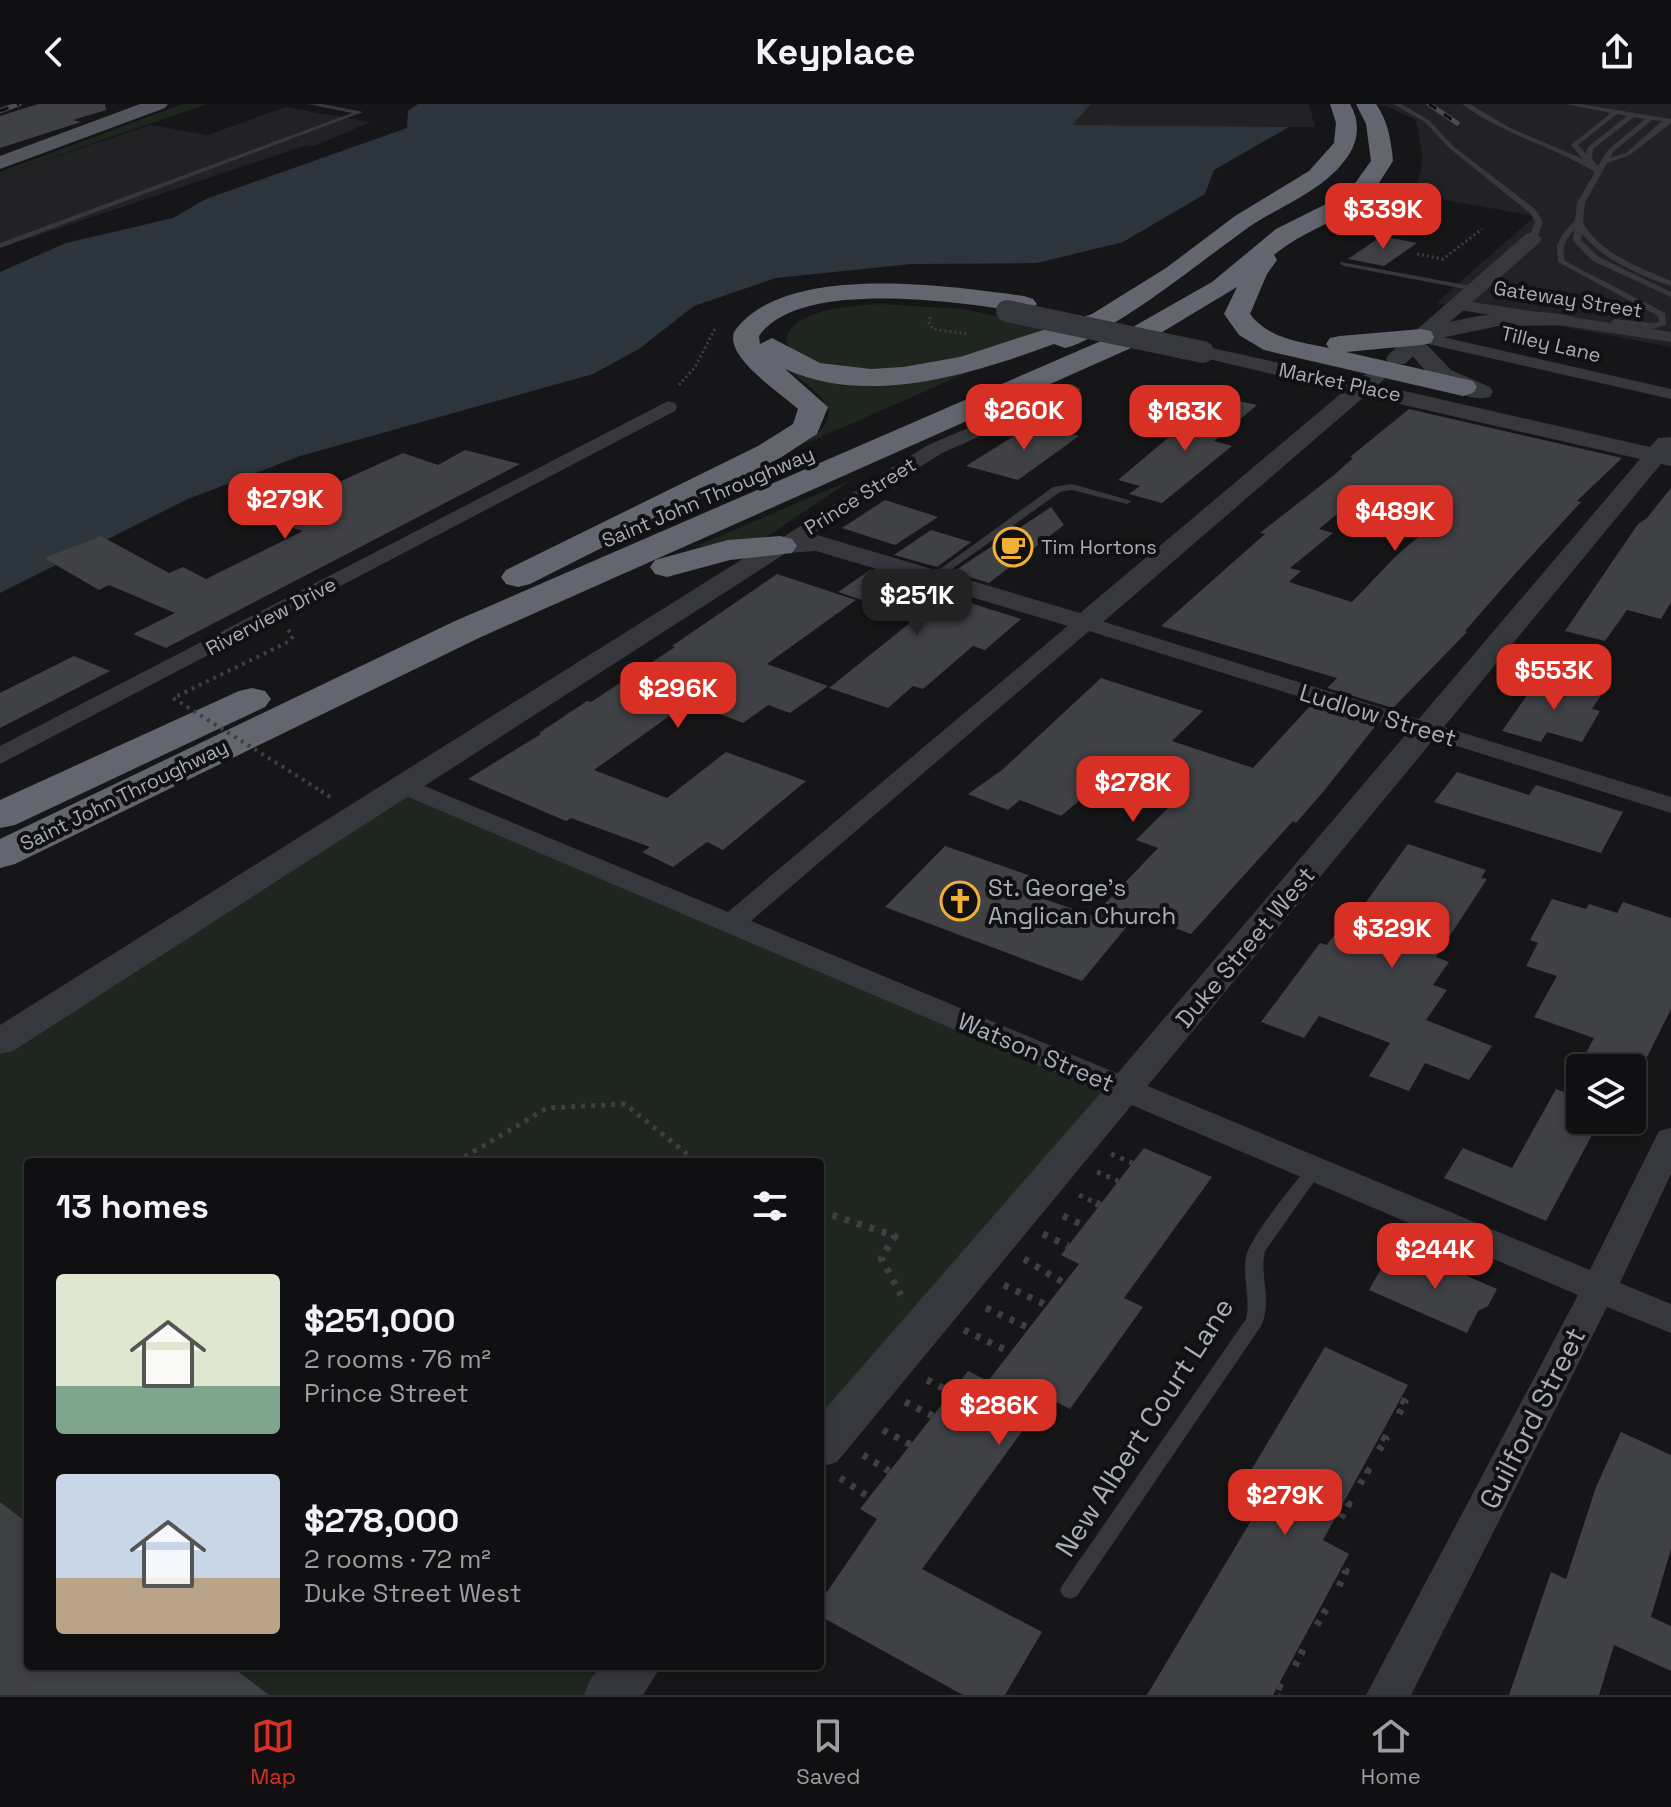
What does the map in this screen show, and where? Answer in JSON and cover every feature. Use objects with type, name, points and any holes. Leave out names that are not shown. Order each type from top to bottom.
[{"type":"highway","name":"Saint John Throughway","points":[[0,855],[468,629],[1076,375],[1193,306],[1221,287],[1284,234],[1342,205],[1361,191],[1382,161],[1381,140],[1355,107]]},
{"type":"highway","name":"Saint John Throughway","points":[[0,816],[518,577],[969,388],[1038,355],[1119,310],[1167,279],[1245,220],[1291,196],[1323,172],[1341,152],[1355,107]]},
{"type":"highway","name":"Saint John Throughway","points":[[1076,375],[1180,301],[1268,231],[1348,185],[1362,172],[1381,140]]},
{"type":"highway","points":[[1342,205],[1285,242],[1268,257],[1255,274],[1242,301],[1237,314],[1241,321],[1257,336],[1375,377],[1463,387]]},
{"type":"highway","points":[[518,577],[769,452],[807,428],[813,407],[793,386],[749,352],[745,339],[749,329],[768,314],[801,302],[858,293],[961,295],[1015,308]]},
{"type":"highway","points":[[1015,308],[924,301],[852,301],[792,317],[778,326],[772,336],[772,346],[798,366],[824,373],[854,377],[916,374],[972,363],[1119,310]]},
{"type":"highway","points":[[1242,301],[1250,313],[1272,329],[1308,340],[1356,344],[1418,340]]},
{"type":"highway","points":[[0,884],[673,564],[728,550],[780,546]]},
{"type":"main road","points":[[0,163],[158,104]]},
{"type":"street","points":[[731,924],[1254,481],[1303,413],[1375,377],[1533,238]]},
{"type":"street","name":"Gateway Street","points":[[1467,298],[1514,303],[1671,336]]},
{"type":"street","name":"Gateway Street","points":[[1467,298],[1567,321],[1671,336]]},
{"type":"street","name":"Market Place","points":[[1015,308],[1210,348],[1375,377],[1621,432],[1665,450]]},
{"type":"street","points":[[1418,340],[1479,321],[1532,318],[1567,321]]},
{"type":"street","points":[[1418,340],[1433,368],[1463,387],[1621,432]]},
{"type":"street","name":"Tilley Lane","points":[[1418,340],[1671,394]]},
{"type":"street","name":"Market Place","points":[[1210,348],[1242,361],[1375,377],[1665,450]]},
{"type":"street","points":[[1242,361],[1279,377],[1303,413]]},
{"type":"street","name":"Prince Street","points":[[780,546],[935,449],[1076,375]]},
{"type":"street","name":"Riverview Drive","points":[[0,756],[668,407]]},
{"type":"street","name":"Duke Street West","points":[[826,1461],[954,1290],[1665,450]]},
{"type":"street","points":[[0,1042],[780,546],[817,543],[1085,623]]},
{"type":"street","name":"Ludlow Street","points":[[1085,623],[1671,805]]},
{"type":"street","name":"Watson Street","points":[[401,785],[1671,1319]]},
{"type":"street","name":"Guilford Street","points":[[1388,1695],[1599,1289],[1671,1139]]},
{"type":"street","points":[[610,1695],[632,1670]]},
{"type":"lane","points":[[0,246],[360,112],[311,104]]},
{"type":"lane","points":[[1396,104],[1427,121],[1451,147],[1533,212],[1539,222],[1533,238]]},
{"type":"lane","points":[[1465,104],[1508,129],[1579,159],[1599,171]]},
{"type":"lane","points":[[1569,104],[1670,120]]},
{"type":"lane","points":[[1599,171],[1574,145],[1616,112]]},
{"type":"lane","points":[[1589,158],[1590,148],[1632,115]]},
{"type":"lane","points":[[1647,115],[1610,151],[1581,203],[1577,255],[1582,261],[1671,305]]},
{"type":"lane","points":[[1604,162],[1628,154],[1670,120]]},
{"type":"lane","points":[[1578,222],[1585,236],[1596,245],[1671,284]]},
{"type":"lane","points":[[1578,222],[1560,240],[1558,254],[1562,262],[1662,315],[1663,323],[1651,326],[1615,322]]},
{"type":"lane","points":[[1577,241],[1596,259],[1671,295]]},
{"type":"lane","points":[[1344,264],[1467,298]]},
{"type":"lane","points":[[934,577],[1057,489],[1077,488],[1127,501]]},
{"type":"lane","name":"New Albert Court Lane","points":[[1070,1590],[1255,1321],[1259,1295],[1252,1261],[1257,1249],[1315,1169]]},
{"type":"path","points":[[1417,254],[1443,259],[1482,229]]},
{"type":"path","points":[[288,630],[293,636],[290,641],[173,698],[321,791]]},
{"type":"path","points":[[463,1158],[547,1108],[625,1104],[692,1158]]},
{"type":"path","points":[[824,1212],[895,1236],[881,1258],[1029,1328]]},
{"type":"path","points":[[954,1290],[1039,1266],[1064,1283]]},
{"type":"path","points":[[954,1290],[1046,1305]]},
{"type":"path","points":[[954,1290],[1010,1352]]},
{"type":"path","points":[[1399,1414],[1405,1402],[1400,1400]]},
{"type":"path","points":[[1379,1450],[1386,1439],[1380,1436]]},
{"type":"path","points":[[826,1461],[869,1497]]},
{"type":"path","points":[[1360,1484],[1368,1471],[1362,1468]]},
{"type":"path","points":[[1341,1518],[1349,1504],[1344,1502]]},
{"type":"path","points":[[1339,1586],[1346,1571],[1341,1569]]},
{"type":"path","points":[[1317,1625],[1327,1608],[1321,1605]]},
{"type":"path","points":[[1295,1666],[1304,1648],[1299,1645]]},
{"type":"shaded area","points":[[183,104],[207,104],[0,175],[0,172]]},
{"type":"shaded area","points":[[418,104],[1091,104],[1072,125],[1289,127],[1214,170],[1205,194],[1123,242],[1037,263],[911,264],[776,278],[694,306],[639,349],[593,374],[300,456],[188,499],[0,593],[0,272],[66,243],[173,218],[206,199],[407,128],[408,111]]},
{"type":"shaded area","points":[[1091,104],[1309,104],[1315,127],[1071,125]]},
{"type":"shaded area","points":[[1359,104],[1671,104],[1671,347],[1436,303],[1535,216],[1412,194],[1421,172],[1422,153],[1416,120],[1387,106]]},
{"type":"shaded area","points":[[285,107],[370,122],[315,146],[307,145],[0,248],[0,175],[150,125],[208,135]]},
{"type":"shaded area","points":[[880,304],[964,309],[1047,327],[965,360],[897,369],[842,368],[818,363],[798,355],[786,342],[790,331],[811,316],[840,308]]},
{"type":"shaded area","points":[[791,372],[969,372],[800,446],[824,426],[828,417],[823,400]]},
{"type":"shaded area","points":[[853,479],[760,541],[695,547]]},
{"type":"shaded area","points":[[401,785],[1125,1090],[824,1443],[824,1158],[24,1158],[24,1520],[0,1502],[0,1042]]},
{"type":"shaded area","points":[[236,1670],[632,1670],[610,1695],[269,1695]]},
{"type":"building","points":[[38,104],[105,104],[106,110],[73,120],[81,122],[0,148],[0,116]]},
{"type":"building","points":[[1382,236],[1417,243],[1384,266],[1348,259]]},
{"type":"building","points":[[1225,398],[1257,405],[1214,441],[1232,446],[1162,503],[1129,494],[1140,486],[1118,480],[1175,432],[1179,433]]},
{"type":"building","points":[[1409,409],[1622,458],[1577,501],[1581,502],[1467,632],[1393,708],[1327,688],[1337,678],[1161,626],[1265,534],[1260,533],[1334,475],[1353,458],[1350,457]],"holes":[[[1372,485],[1452,507],[1396,556],[1352,602],[1289,582],[1301,571],[1290,568],[1333,533],[1319,529]]]},
{"type":"building","points":[[1035,423],[1079,436],[1018,480],[966,466]]},
{"type":"building","points":[[465,450],[520,464],[166,648],[133,634],[175,613],[109,585],[99,590],[44,558],[101,536],[169,573],[183,567],[206,579],[303,531],[274,522],[290,513],[271,505],[316,484],[326,488],[403,453],[438,465]]},
{"type":"building","points":[[1671,488],[1671,602],[1661,619],[1627,610],[1605,641],[1565,631],[1638,524],[1647,518]]},
{"type":"building","points":[[885,500],[938,517],[895,545],[842,528]]},
{"type":"building","name":"Tim Hortons","points":[[1051,507],[1064,525],[989,583],[953,572]]},
{"type":"building","points":[[931,530],[971,542],[937,567],[894,555]]},
{"type":"building","points":[[870,570],[1021,619],[985,650],[973,646],[923,689],[913,686],[888,708],[829,688],[916,618],[838,592]]},
{"type":"building","points":[[777,574],[856,600],[767,664],[828,686],[790,713],[768,705],[743,723],[689,702],[594,770],[667,798],[726,752],[806,781],[723,850],[707,842],[673,867],[642,852],[650,847],[571,818],[566,821],[468,779],[675,647],[672,646]]},
{"type":"building","points":[[74,656],[110,671],[0,728],[0,693]]},
{"type":"building","points":[[1101,678],[1203,711],[1172,741],[1253,768],[1312,704],[1377,724],[1296,823],[1293,821],[1191,934],[1137,914],[1082,981],[885,907],[945,846],[1048,882],[1036,896],[1093,916],[1158,848],[1136,840],[1170,806],[1101,782],[1061,816],[1020,800],[1008,810],[968,794],[1002,770]]},
{"type":"building","points":[[1539,678],[1601,695],[1592,709],[1600,711],[1582,742],[1547,732],[1541,742],[1502,731]]},
{"type":"building","points":[[1457,772],[1529,795],[1536,785],[1623,812],[1601,853],[1434,802]]},
{"type":"building","points":[[1408,844],[1486,870],[1481,878],[1487,879],[1436,957],[1449,962],[1433,985],[1447,990],[1426,1020],[1492,1046],[1469,1080],[1425,1063],[1409,1091],[1369,1076],[1390,1043],[1319,1016],[1304,1038],[1261,1022],[1320,943],[1327,945],[1351,911],[1358,913]]},
{"type":"building","points":[[1552,899],[1586,909],[1589,904],[1617,913],[1623,902],[1671,918],[1671,1009],[1647,1057],[1646,1054],[1585,1054],[1594,1038],[1534,1017],[1557,976],[1526,966],[1538,943],[1530,940]]},
{"type":"building","points":[[1556,1089],[1566,1093],[1566,1134],[1593,1134],[1546,1221],[1444,1178],[1463,1148],[1512,1168]]},
{"type":"building","points":[[1144,1148],[1212,1177],[1124,1298],[1143,1307],[1070,1409],[1047,1397],[922,1569],[1042,1632],[1005,1695],[963,1695],[824,1618],[824,1596],[877,1519],[860,1509],[968,1371],[988,1381],[1079,1264],[1061,1255]]},
{"type":"building","points":[[1419,1255],[1445,1261],[1451,1269],[1497,1289],[1488,1306],[1478,1311],[1467,1333],[1369,1290],[1386,1260],[1411,1270]]},
{"type":"building","points":[[1325,1347],[1408,1385],[1323,1540],[1349,1554],[1273,1695],[1147,1695],[1267,1494],[1244,1482]]},
{"type":"building","points":[[1621,1432],[1671,1455],[1671,1549],[1651,1617],[1671,1626],[1671,1671],[1614,1645],[1599,1695],[1509,1695],[1551,1572],[1566,1579],[1596,1487]]},
{"type":"building","points":[[0,1502],[24,1520],[24,1670],[236,1670],[269,1695],[0,1695]]},
{"type":"railway","points":[[0,111],[19,104]]},
{"type":"railway","points":[[1429,104],[1457,123]]},
{"type":"place","name":"Tim Hortons","points":[[1013,547]]},
{"type":"place","name":"St. George's Anglican Church","points":[[960,901]]}]
